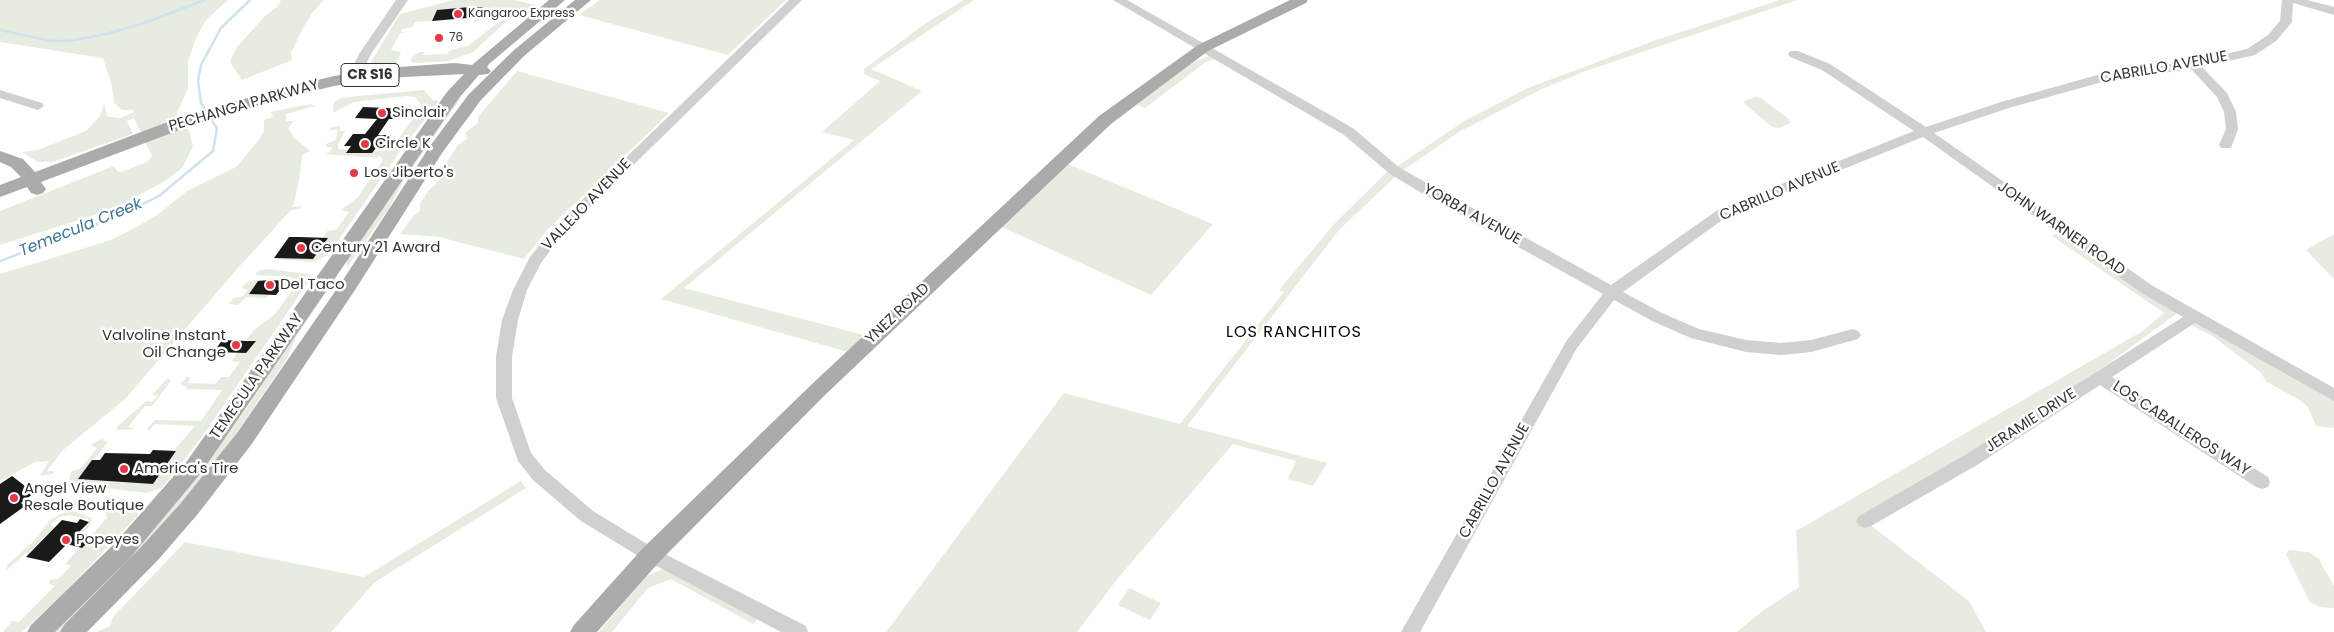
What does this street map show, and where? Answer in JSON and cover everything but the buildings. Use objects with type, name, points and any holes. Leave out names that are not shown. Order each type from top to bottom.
[{"type":"main road","name":"TEMECULA PARKWAY","points":[[39,632],[122,551],[194,467],[432,124],[470,76],[509,39],[558,0]]},
{"type":"main road","name":"TEMECULA PARKWAY","points":[[72,632],[150,553],[220,470],[348,285],[436,150],[475,97],[541,33],[584,0]]},
{"type":"main road","name":"YNEZ ROAD","points":[[1240,28],[1245,22],[1286,0]]},
{"type":"main road","name":"YNEZ ROAD","points":[[582,632],[650,555],[819,388],[1104,120],[1203,48],[1240,28],[1301,0]]},
{"type":"main road","name":"PECHANGA PARKWAY","points":[[0,203],[34,184],[132,146],[198,127],[271,100],[354,77],[439,69],[470,76],[493,78]]},
{"type":"main road","name":"PECHANGA PARKWAY","points":[[271,100],[397,84],[443,81],[470,76]]},
{"type":"main road","points":[[0,156],[17,163],[34,184]]},
{"type":"main road","name":"PECHANGA PARKWAY","points":[[0,191],[34,184]]},
{"type":"street","points":[[354,77],[365,54],[402,0]]},
{"type":"street","name":"VALLEJO AVENUE","points":[[796,0],[557,232],[535,260],[520,290],[510,320],[504,357],[504,398],[524,456],[539,475],[587,516],[650,555],[800,632]]},
{"type":"street","name":"YORBA AVENUE","points":[[1119,0],[1349,132],[1395,171],[1665,321],[1696,334],[1727,343],[1781,349],[1812,346],[1853,335]]},
{"type":"street","name":"CABRILLO AVENUE","points":[[1410,632],[1572,344],[1612,292],[1724,212],[1924,132],[2005,105],[2101,78],[2194,65],[2251,52],[2272,38],[2286,22],[2288,0]]},
{"type":"street","points":[[2294,0],[2334,11]]},
{"type":"street","name":"JOHN WARNER ROAD","points":[[1794,54],[1826,67],[1924,132],[2148,290],[2334,395]]},
{"type":"street","points":[[2194,65],[2216,89],[2230,112],[2232,129],[2226,145]]},
{"type":"street","points":[[0,94],[38,106]]},
{"type":"street","name":"JERAMIE DRIVE","points":[[1865,521],[1971,460],[2195,316]]},
{"type":"street","name":"LOS CABALLEROS WAY","points":[[2099,376],[2262,482]]},
{"type":"shaded area","points":[[0,0],[228,0],[206,20],[196,38],[188,61],[188,88],[177,113],[189,131],[193,147],[182,168],[165,181],[113,209],[0,245],[0,211],[114,166],[117,171],[121,172],[147,162],[152,156],[134,118],[127,121],[133,134],[52,162],[38,162],[22,152],[38,150],[86,131],[100,116],[104,104],[107,116],[110,117],[120,118],[134,112],[133,110],[122,110],[114,103],[112,86],[103,58],[0,42]]},
{"type":"shaded area","points":[[281,0],[324,0],[312,13],[302,30],[291,53],[292,60],[242,80],[231,64],[231,59],[237,47],[264,17],[278,6]]},
{"type":"shaded area","points":[[454,0],[513,0],[536,5],[529,9],[501,13],[473,23],[474,20],[478,19],[483,7],[437,10],[432,21],[415,22],[412,27],[402,29],[401,32],[407,32],[400,33],[391,50],[401,52],[396,63],[382,66],[371,62],[400,14]]},
{"type":"shaded area","points":[[600,0],[786,0],[728,55],[579,15]]},
{"type":"shaded area","points":[[964,0],[974,0],[871,69],[922,91],[684,288],[864,335],[848,352],[661,299],[854,140],[822,132],[880,81],[864,74],[864,69],[926,23]]},
{"type":"shaded area","points":[[1780,0],[1797,0],[1583,72],[1542,89],[1459,132],[1402,171],[1396,167],[1466,120],[1528,88],[1656,40]]},
{"type":"shaded area","points":[[510,18],[473,52],[449,61],[415,63],[410,61],[413,56],[420,52],[424,52],[423,55],[447,54],[451,50],[468,46],[500,21]]},
{"type":"shaded area","points":[[1209,56],[1215,59],[1206,62],[1145,108],[1137,105],[1192,63]]},
{"type":"shaded area","points":[[517,71],[669,113],[548,229],[524,259],[439,237],[400,234],[414,215],[420,211],[420,203],[429,190],[438,182],[438,175],[458,145],[467,139],[466,132],[478,123],[478,117]]},
{"type":"shaded area","points":[[424,90],[432,100],[439,101],[401,150],[328,255],[313,262],[273,259],[287,257],[313,259],[327,238],[323,238],[327,231],[336,230],[349,212],[341,210],[358,197],[383,160],[380,156],[376,158],[325,154],[330,152],[332,147],[326,147],[326,144],[336,140],[338,130],[330,130],[331,127],[340,126],[340,131],[345,131],[338,144],[338,149],[348,150],[347,153],[384,151],[393,146],[422,106],[415,97],[406,96],[354,102],[333,113],[334,102],[342,98]]},
{"type":"shaded area","points":[[1755,97],[1761,98],[1789,119],[1790,123],[1779,128],[1772,127],[1745,104],[1744,101]]},
{"type":"shaded area","points":[[459,98],[461,98],[405,178],[388,210],[347,267],[346,259]]},
{"type":"shaded area","points":[[311,104],[315,106],[286,114],[286,121],[294,121],[288,128],[294,138],[310,151],[302,155],[293,207],[301,206],[300,209],[291,210],[237,269],[125,399],[62,451],[47,471],[55,471],[52,474],[40,476],[49,461],[35,462],[0,481],[0,274],[111,240],[131,230],[156,216],[187,191],[236,167],[258,141],[264,131],[264,120],[273,117],[271,112]]},
{"type":"shaded area","points":[[1067,164],[1213,224],[1151,295],[1002,227]]},
{"type":"shaded area","points":[[1388,171],[1396,176],[1339,230],[1187,426],[1327,463],[1313,486],[1288,479],[1296,461],[1233,444],[1118,578],[1077,632],[886,632],[1064,393],[1180,424],[1284,292],[1279,290],[1335,223]]},
{"type":"shaded area","points":[[2056,234],[2176,312],[2176,314],[2109,363],[1969,457],[1865,521],[1969,601],[1986,632],[1737,632],[1765,609],[1799,587],[1796,531],[2141,332],[2164,313],[2052,236]]},
{"type":"shaded area","points":[[2334,234],[2334,279],[2306,250]]},
{"type":"shaded area","points":[[266,269],[309,274],[311,278],[201,438],[162,488],[146,493],[71,484],[69,478],[72,471],[81,468],[97,448],[91,446],[92,444],[102,439],[108,442],[78,479],[153,484],[177,450],[175,449],[195,426],[155,424],[150,430],[147,429],[155,420],[201,421],[222,390],[186,389],[187,387],[180,384],[187,377],[190,377],[188,383],[216,384],[221,377],[229,377],[240,362],[232,361],[237,353],[250,349],[256,341],[246,340],[253,331],[275,314],[295,286],[296,280],[290,277],[255,275],[258,271]]},
{"type":"shaded area","points":[[335,276],[337,276],[297,335],[286,360],[225,450],[165,525],[61,632],[53,632],[190,485],[244,412]]},
{"type":"shaded area","points":[[254,280],[270,280],[258,281],[249,293],[269,295],[266,298],[246,297],[238,305],[229,304],[233,298],[242,297],[248,290],[242,288],[246,283]]},
{"type":"shaded area","points":[[2195,323],[2334,400],[2334,428],[2316,426],[2308,407],[2298,399],[2267,382],[2260,372],[2211,335],[2191,325]]},
{"type":"shaded area","points":[[168,378],[171,381],[152,406],[145,406],[128,427],[135,429],[117,430],[117,427],[146,401],[152,402],[158,395],[152,395]]},
{"type":"shaded area","points":[[521,481],[526,488],[375,582],[331,632],[96,632],[110,626],[113,617],[185,542],[364,577]]},
{"type":"shaded area","points":[[81,499],[136,509],[138,515],[61,596],[22,632],[3,632],[12,621],[19,622],[55,586],[49,584],[50,580],[58,579],[71,566],[65,564],[107,518],[105,511],[100,508],[64,506],[66,502]]},
{"type":"shaded area","points":[[73,511],[92,518],[91,524],[83,533],[79,532],[89,522],[88,519],[69,515],[59,517],[50,525],[55,527],[29,553],[27,552],[6,571],[7,565],[34,541],[50,520],[60,514]]},
{"type":"shaded area","points":[[2289,550],[2308,552],[2318,558],[2334,586],[2334,608],[2319,607],[2310,602],[2286,554]]},
{"type":"shaded area","points":[[663,569],[759,618],[753,624],[671,579],[648,588],[612,632],[599,632],[646,576]]},
{"type":"shaded area","points":[[1129,588],[1161,603],[1150,620],[1118,605]]},
{"type":"waterway","points":[[0,30],[51,41],[69,41],[106,34],[144,23],[205,0]]},
{"type":"waterway","name":"Temecula Creek","points":[[207,113],[201,103],[198,81],[201,65],[221,28],[250,0]]},
{"type":"waterway","name":"Temecula Creek","points":[[0,261],[121,215],[159,196],[213,151],[217,128],[210,118]]},
{"type":"place","name":"Kangaroo Express","points":[[458,14]]},
{"type":"place","name":"76","points":[[439,38]]},
{"type":"place","name":"Sinclair","points":[[382,113]]},
{"type":"place","name":"Circle K","points":[[365,144]]},
{"type":"place","name":"Los Jiberto's","points":[[354,173]]},
{"type":"place","name":"Century 21 Award","points":[[301,248]]},
{"type":"place","name":"Del Taco","points":[[270,285]]},
{"type":"place","name":"Valvoline Instant Oil Change","points":[[236,345]]},
{"type":"place","name":"America's Tire","points":[[124,469]]},
{"type":"place","name":"Angel View Resale Boutique","points":[[14,498]]},
{"type":"place","name":"Popeyes","points":[[66,540]]},
{"type":"district","name":"LOS RANCHITOS","points":[[1294,333]]}]
